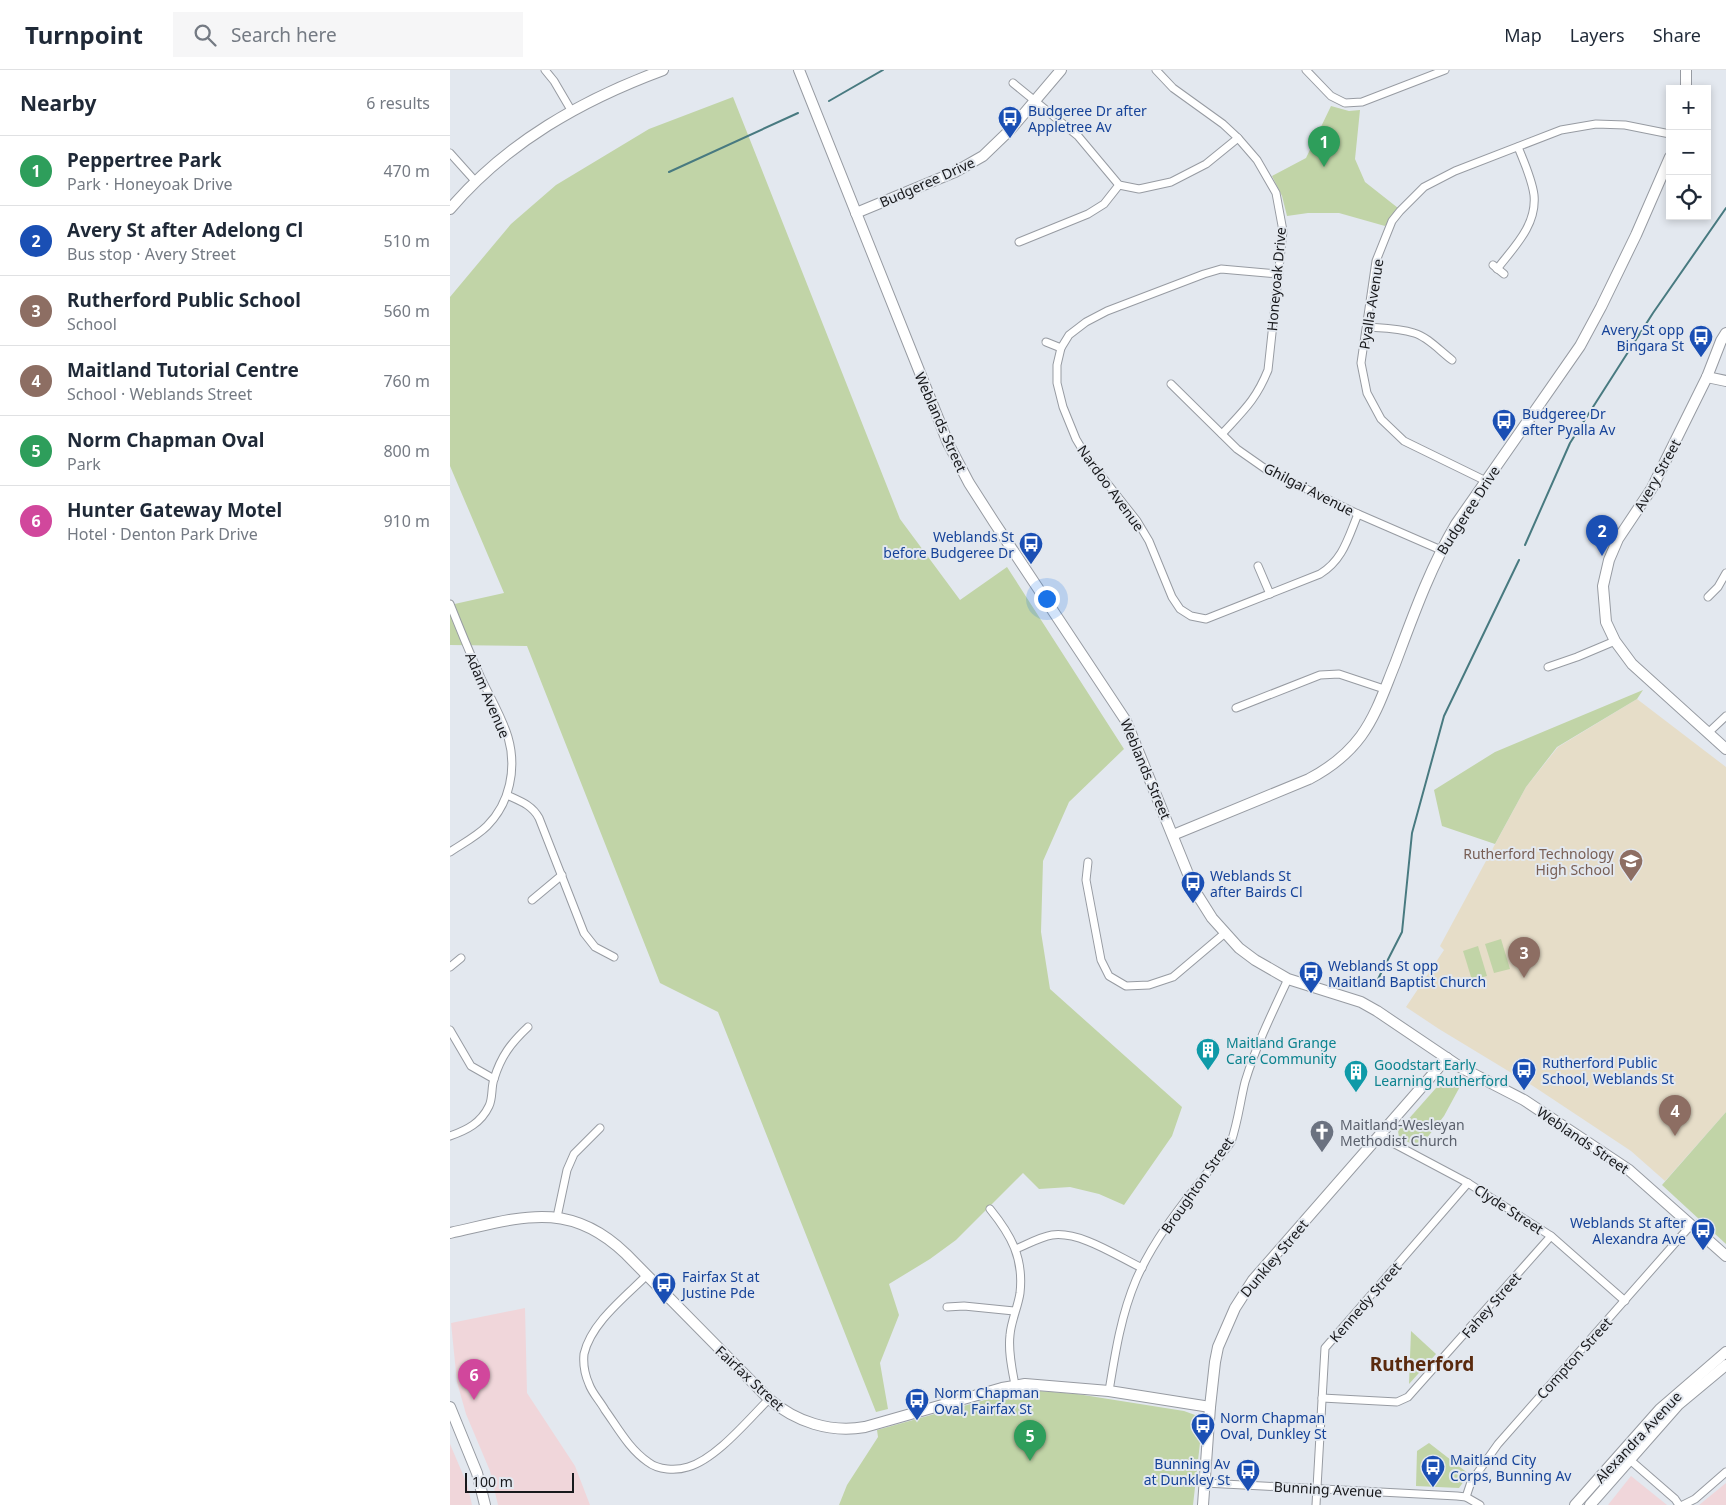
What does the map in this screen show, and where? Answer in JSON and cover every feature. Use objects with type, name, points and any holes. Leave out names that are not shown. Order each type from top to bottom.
[{"type":"street","points":[[545,70],[572,110]]},
{"type":"street","points":[[450,209],[476,182],[514,148],[548,124],[645,73],[663,70]]},
{"type":"street","name":"Weblands Street","points":[[799,70],[935,412],[955,457],[994,522],[1122,714],[1133,736],[1196,891],[1212,918],[1239,948],[1255,960],[1288,979],[1361,1002],[1447,1058],[1517,1096],[1611,1158],[1647,1185],[1726,1256]]},
{"type":"street","name":"Budgeree Drive","points":[[856,213],[968,166],[997,144],[1061,70]]},
{"type":"street","name":"Honeyoak Drive","points":[[1156,70],[1173,88],[1223,124],[1257,160],[1276,193],[1283,231],[1268,370],[1262,386],[1253,401],[1222,434]]},
{"type":"street","points":[[1306,70],[1331,96],[1345,103],[1362,102],[1445,70]]},
{"type":"street","points":[[1686,70],[1686,85]]},
{"type":"street","points":[[1013,83],[1078,136],[1119,185],[1139,189],[1171,182],[1206,164],[1238,138]]},
{"type":"street","name":"Pyalla Avenue","points":[[1486,481],[1404,441],[1381,419],[1366,393],[1361,363],[1376,261],[1392,222],[1400,211],[1424,187],[1455,171],[1561,130],[1596,124],[1626,125],[1666,133]]},
{"type":"street","points":[[1504,274],[1495,267],[1524,235],[1530,222],[1533,208],[1534,195],[1532,186],[1518,147]]},
{"type":"street","points":[[450,153],[476,182]]},
{"type":"street","name":"Budgeree Drive","points":[[1173,835],[1327,770],[1362,736],[1384,690],[1441,550],[1456,524],[1580,346],[1632,243],[1666,166]]},
{"type":"street","points":[[1019,242],[1088,214],[1104,204],[1119,185]]},
{"type":"street","points":[[1046,342],[1060,348],[1069,335],[1086,322],[1107,311],[1221,269],[1279,274]]},
{"type":"street","points":[[1367,327],[1414,333],[1425,338],[1452,360]]},
{"type":"street","name":"Avery Street","points":[[1726,333],[1652,488],[1618,539],[1609,560],[1603,586],[1606,622],[1615,641],[1632,664],[1726,749]]},
{"type":"street","name":"Nardoo Avenue","points":[[1060,348],[1057,383],[1063,407],[1076,439],[1088,459],[1137,521],[1149,541],[1172,597],[1180,609],[1191,616],[1206,619],[1320,574],[1330,568],[1340,557],[1358,514]]},
{"type":"street","points":[[1707,376],[1726,381]]},
{"type":"street","name":"Ghilgai Avenue","points":[[1171,384],[1237,449],[1267,470],[1358,514],[1441,550]]},
{"type":"street","points":[[1258,566],[1270,594]]},
{"type":"street","points":[[1708,596],[1718,587],[1726,573]]},
{"type":"street","name":"Adam Avenue","points":[[450,604],[508,736],[512,769],[507,795],[496,814],[487,826],[450,852]]},
{"type":"street","points":[[1548,667],[1615,641]]},
{"type":"street","points":[[1236,708],[1320,675],[1339,674],[1384,690]]},
{"type":"street","points":[[1708,733],[1726,716]]},
{"type":"street","points":[[507,795],[527,804],[534,810],[539,818],[584,933],[595,947],[614,957]]},
{"type":"street","points":[[1088,862],[1086,880],[1101,960],[1110,976],[1126,986],[1149,985],[1173,977],[1225,933]]},
{"type":"street","points":[[532,900],[562,875]]},
{"type":"street","points":[[450,967],[461,958]]},
{"type":"street","name":"Broughton Street","points":[[1109,1391],[1123,1318],[1142,1268],[1165,1230],[1231,1142],[1236,1128],[1245,1084],[1257,1048],[1288,979]]},
{"type":"street","points":[[450,1136],[466,1130],[478,1122],[490,1105],[494,1079],[503,1055],[511,1042],[528,1027]]},
{"type":"street","points":[[450,1030],[471,1066],[494,1079]]},
{"type":"street","name":"Dunkley Street","points":[[1203,1505],[1210,1407],[1218,1347],[1234,1308],[1253,1280],[1447,1058]]},
{"type":"street","points":[[557,1217],[567,1170],[574,1154],[600,1128]]},
{"type":"street","name":"Clyde Street","points":[[1381,1134],[1389,1141],[1468,1183],[1551,1236],[1625,1301]]},
{"type":"street","name":"Kennedy Street","points":[[1316,1505],[1325,1348],[1468,1183]]},
{"type":"street","points":[[990,1208],[1003,1225],[1016,1249],[1020,1295],[1014,1311],[1009,1347],[1015,1385]]},
{"type":"street","name":"Fairfax Street","points":[[450,1233],[529,1217],[557,1217],[596,1230],[612,1240],[769,1399],[784,1411],[811,1423],[835,1428],[855,1428],[1015,1385],[1037,1384],[1109,1391],[1210,1407]]},
{"type":"street","name":"Compton Street","points":[[1466,1497],[1471,1482],[1498,1444],[1691,1225]]},
{"type":"street","points":[[1016,1249],[1038,1239],[1066,1235],[1078,1237],[1142,1268]]},
{"type":"street","name":"Fahey Street","points":[[1322,1398],[1397,1402],[1408,1397],[1551,1236]]},
{"type":"street","points":[[647,1275],[596,1326],[589,1337],[584,1356],[584,1370],[589,1386],[633,1450],[649,1464],[663,1469],[686,1468],[702,1462],[769,1399]]},
{"type":"street","points":[[947,1307],[964,1306],[1014,1311]]},
{"type":"street","name":"Alexandra Avenue","points":[[1576,1505],[1660,1409],[1726,1352]]},
{"type":"street","name":"Alexandra Avenue","points":[[1590,1505],[1678,1405],[1726,1365]]},
{"type":"street","points":[[450,1407],[477,1473],[485,1505]]},
{"type":"street","points":[[1622,1453],[1681,1505],[1695,1499],[1726,1472]]},
{"type":"street","name":"Bunning Avenue","points":[[1205,1483],[1466,1497],[1480,1505]]},
{"type":"shaded area","points":[[1637,699],[1726,767],[1726,1112],[1665,1181],[1631,1151],[1533,1086],[1406,1007],[1444,950],[1440,946],[1526,787],[1558,747]]},
{"type":"shaded area","points":[[525,1308],[527,1393],[575,1466],[590,1505],[498,1505],[490,1471],[466,1414],[457,1382],[451,1323]]},
{"type":"shaded area","points":[[450,1444],[467,1484],[472,1505],[450,1505]]},
{"type":"shaded area","points":[[1631,1476],[1667,1505],[1608,1505]]},
{"type":"shaded area","points":[[1726,1483],[1726,1505],[1699,1505]]},
{"type":"green space","points":[[733,97],[900,519],[960,600],[1007,567],[1124,749],[1069,802],[1043,861],[1041,932],[1050,989],[1182,1107],[1172,1136],[1124,1205],[1099,1194],[1070,1187],[1039,1189],[1023,1173],[956,1240],[930,1259],[889,1284],[899,1315],[880,1363],[888,1409],[876,1412],[718,1012],[660,983],[527,646],[450,645],[450,605],[504,593],[450,466],[450,297],[511,224],[556,185],[649,129]]},
{"type":"green space","points":[[1331,106],[1349,111],[1360,110],[1355,159],[1365,182],[1398,208],[1385,226],[1339,213],[1308,213],[1287,216],[1282,196],[1272,176],[1306,158]]},
{"type":"green space","points":[[1643,690],[1637,699],[1557,747],[1526,787],[1495,844],[1442,826],[1434,790],[1495,752]]},
{"type":"green space","points":[[1501,939],[1510,969],[1494,973],[1485,944]]},
{"type":"green space","points":[[1478,946],[1487,976],[1472,980],[1463,951]]},
{"type":"green space","points":[[1455,1077],[1463,1081],[1444,1116],[1419,1148],[1399,1137],[1398,1131],[1444,1079]]},
{"type":"green space","points":[[1726,1112],[1726,1244],[1662,1185]]},
{"type":"green space","points":[[1411,1331],[1436,1354],[1409,1384]]},
{"type":"green space","points":[[1040,1391],[1077,1394],[1184,1411],[1198,1416],[1202,1425],[1193,1505],[839,1505],[847,1485],[878,1437],[877,1430],[985,1400],[1020,1392]]},
{"type":"green space","points":[[1429,1443],[1469,1474],[1459,1488],[1416,1486],[1417,1451]]},
{"type":"waterway","points":[[829,101],[883,70]]},
{"type":"waterway","points":[[669,172],[798,113]]},
{"type":"waterway","points":[[1525,545],[1570,443],[1653,313],[1726,208]]},
{"type":"waterway","points":[[1376,983],[1402,932],[1412,833],[1444,716],[1519,560]]},
{"type":"place","name":"Budgeree Dr after Appletree Av","points":[[1010,139]]},
{"type":"place","name":"Peppertree Park","points":[[1324,167]]},
{"type":"place","name":"Avery St opp Bingara St","points":[[1701,358]]},
{"type":"place","name":"Budgeree Dr after Pyalla Av","points":[[1504,442]]},
{"type":"place","name":"Avery St after Adelong Cl","points":[[1602,556]]},
{"type":"place","name":"Weblands St before Budgeree Dr","points":[[1031,565]]},
{"type":"place","name":"Rutherford Technology High School","points":[[1631,882]]},
{"type":"place","name":"Weblands St after Bairds Cl","points":[[1193,904]]},
{"type":"place","name":"Rutherford Public School","points":[[1524,978]]},
{"type":"place","name":"Weblands St opp Maitland Baptist Church","points":[[1311,994]]},
{"type":"place","name":"Maitland Grange Care Community","points":[[1208,1071]]},
{"type":"place","name":"Rutherford Public School, Weblands St","points":[[1524,1091]]},
{"type":"place","name":"Goodstart Early Learning Rutherford","points":[[1356,1093]]},
{"type":"place","name":"Maitland Tutorial Centre","points":[[1675,1136]]},
{"type":"place","name":"Maitland-Wesleyan Methodist Church","points":[[1322,1153]]},
{"type":"place","name":"Weblands St after Alexandra Ave","points":[[1703,1251]]},
{"type":"place","name":"Fairfax St at Justine Pde","points":[[664,1305]]},
{"type":"place","name":"Hunter Gateway Motel","points":[[474,1400]]},
{"type":"place","name":"Norm Chapman Oval, Fairfax St","points":[[917,1421]]},
{"type":"place","name":"Norm Chapman Oval, Dunkley St","points":[[1203,1446]]},
{"type":"place","name":"Norm Chapman Oval","points":[[1030,1461]]},
{"type":"place","name":"Maitland City Corps, Bunning Av","points":[[1433,1488]]},
{"type":"place","name":"Bunning Av at Dunkley St","points":[[1248,1492]]},
{"type":"district","name":"Rutherford","points":[[1422,1364]]}]
